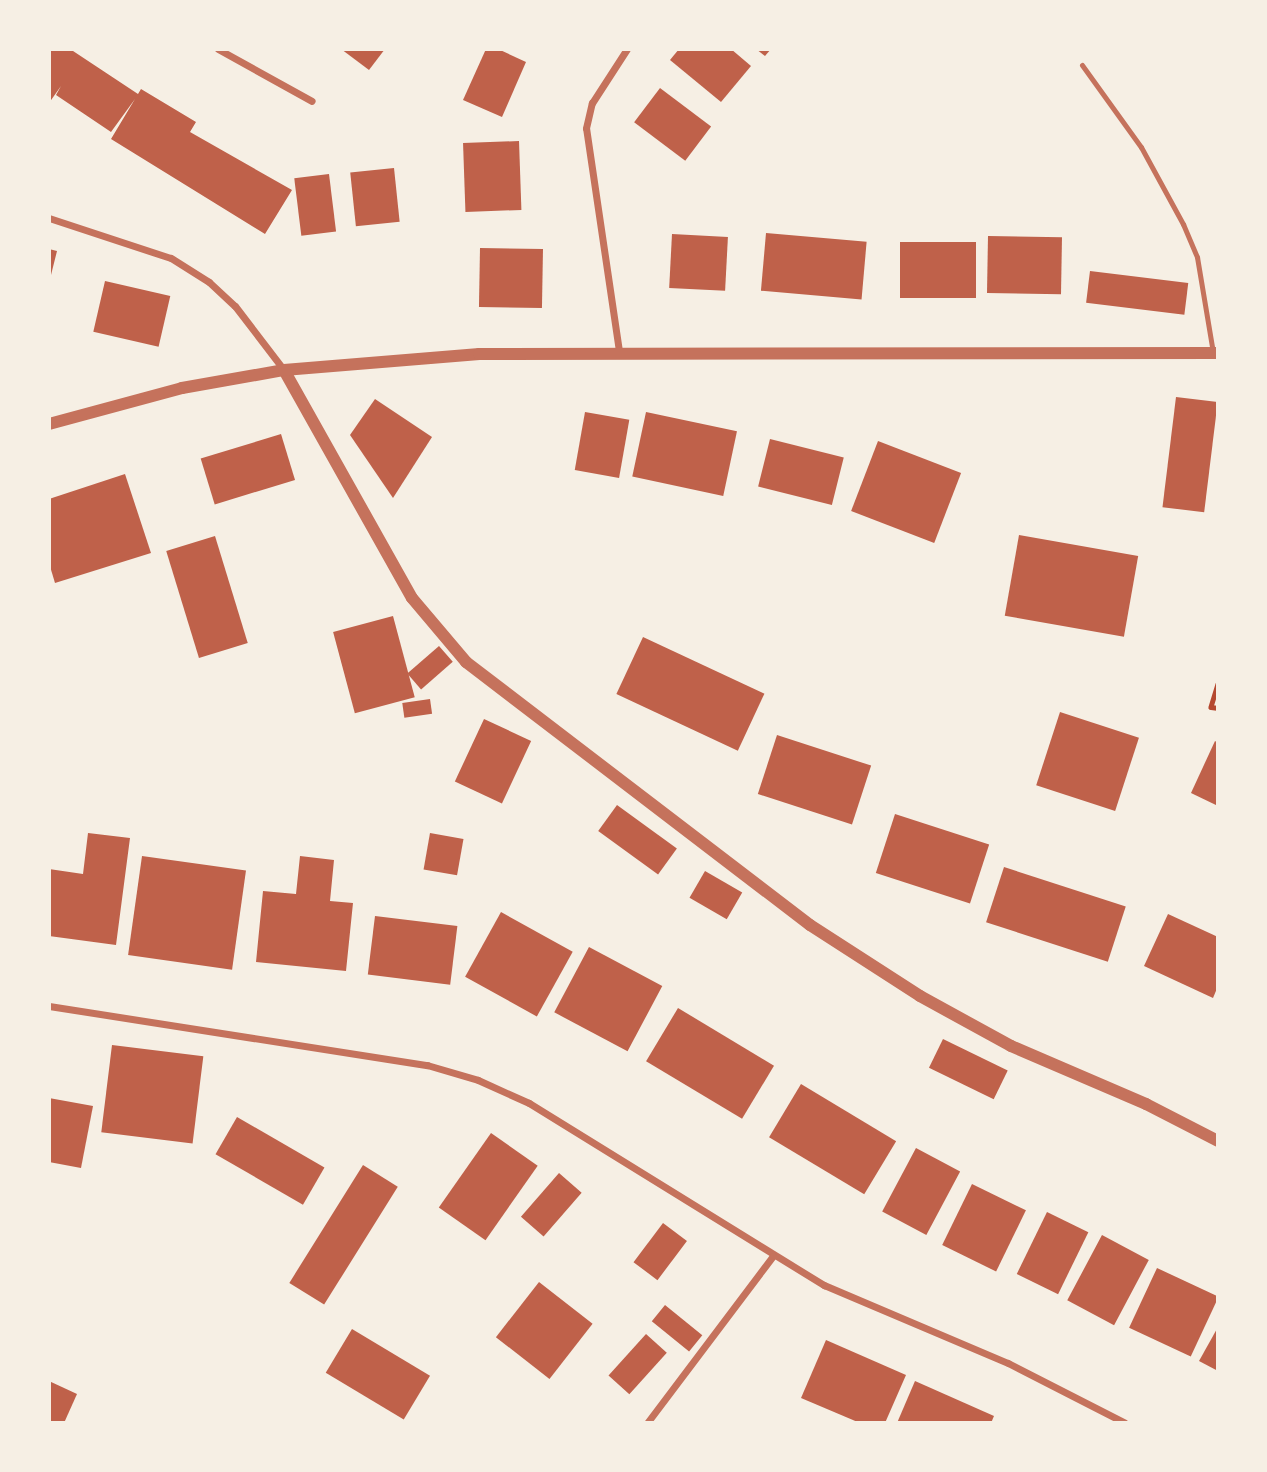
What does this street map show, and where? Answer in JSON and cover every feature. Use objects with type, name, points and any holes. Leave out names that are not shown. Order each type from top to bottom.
[{"type":"street","points":[[218,49],[312,101]]},
{"type":"street","points":[[232,57],[236,49]]},
{"type":"street","points":[[619,351],[586,128],[592,103],[627,49]]},
{"type":"street","points":[[49,219],[171,258],[209,282],[235,306],[284,370],[412,598],[466,662],[810,925],[909,989],[1011,1046],[1146,1104],[1218,1141]]},
{"type":"street","points":[[49,424],[181,387],[284,370],[479,354],[619,351],[1216,353]]},
{"type":"street","points":[[49,1006],[427,1065],[478,1080],[539,1109],[772,1256],[889,1314],[1008,1363],[1125,1423]]},
{"type":"street","points":[[647,1423],[772,1256]]},
{"type":"lane","points":[[1082,65],[1141,147],[1183,224],[1197,257],[1216,353]]},
{"type":"path","points":[[1218,684],[1212,707],[1218,708]]},
{"type":"building","points":[[49,49],[70,49],[138,94],[141,89],[196,122],[190,132],[292,190],[265,234],[111,139],[135,99],[111,132],[56,95],[61,86],[49,103]]},
{"type":"building","points":[[341,49],[385,49],[369,70]]},
{"type":"building","points":[[486,49],[498,49],[526,62],[502,117],[463,100]]},
{"type":"building","points":[[679,49],[731,49],[751,66],[721,102],[670,60]]},
{"type":"building","points":[[756,49],[771,49],[765,56]]},
{"type":"building","points":[[660,88],[711,127],[685,161],[634,122]]},
{"type":"building","points":[[519,141],[521,210],[465,212],[463,143]]},
{"type":"building","points":[[394,168],[400,222],[356,226],[350,173]]},
{"type":"building","points":[[329,174],[336,232],[301,236],[294,178]]},
{"type":"building","points":[[766,233],[867,242],[862,300],[761,291]]},
{"type":"building","points":[[672,234],[728,237],[725,291],[669,288]]},
{"type":"building","points":[[988,236],[1062,237],[1061,294],[987,293]]},
{"type":"building","points":[[900,242],[976,242],[976,298],[900,298]]},
{"type":"building","points":[[480,248],[543,249],[542,308],[479,307]]},
{"type":"building","points":[[49,249],[57,251],[50,279],[49,279]]},
{"type":"building","points":[[1090,271],[1188,283],[1184,315],[1086,303]]},
{"type":"building","points":[[105,281],[170,296],[159,347],[93,332]]},
{"type":"building","points":[[1176,397],[1218,402],[1204,512],[1162,507]]},
{"type":"building","points":[[375,399],[432,437],[393,498],[350,435]]},
{"type":"building","points":[[585,412],[629,420],[619,478],[575,470]]},
{"type":"building","points":[[646,412],[737,431],[723,496],[632,477]]},
{"type":"building","points":[[281,434],[295,480],[215,504],[201,459]]},
{"type":"building","points":[[770,439],[844,457],[832,505],[758,487]]},
{"type":"building","points":[[878,441],[961,473],[934,543],[851,511]]},
{"type":"building","points":[[125,474],[151,553],[55,583],[49,563],[49,499]]},
{"type":"building","points":[[1019,535],[1138,556],[1124,637],[1005,616]]},
{"type":"building","points":[[215,536],[248,643],[199,658],[166,551]]},
{"type":"building","points":[[393,616],[415,697],[355,713],[333,632]]},
{"type":"building","points":[[643,637],[764,694],[738,751],[616,694]]},
{"type":"building","points":[[439,646],[453,662],[421,689],[407,674]]},
{"type":"building","points":[[430,699],[432,714],[404,718],[402,703]]},
{"type":"building","points":[[1060,712],[1139,738],[1115,811],[1036,785]]},
{"type":"building","points":[[484,719],[531,741],[502,804],[455,782]]},
{"type":"building","points":[[777,735],[871,766],[852,825],[758,794]]},
{"type":"building","points":[[1215,741],[1218,743],[1218,806],[1191,793]]},
{"type":"building","points":[[617,805],[677,848],[658,874],[598,831]]},
{"type":"building","points":[[895,814],[989,845],[970,904],[876,873]]},
{"type":"building","points":[[88,833],[130,838],[116,945],[49,936],[49,869],[83,874]]},
{"type":"building","points":[[430,833],[463,839],[457,875],[424,869]]},
{"type":"building","points":[[142,856],[246,871],[232,970],[128,955]]},
{"type":"building","points":[[300,856],[334,860],[330,901],[353,903],[346,971],[256,962],[263,891],[296,894]]},
{"type":"building","points":[[1004,867],[1126,907],[1108,962],[986,922]]},
{"type":"building","points":[[705,871],[742,892],[727,919],[690,898]]},
{"type":"building","points":[[501,912],[573,952],[537,1016],[465,977]]},
{"type":"building","points":[[1168,914],[1218,937],[1218,986],[1213,998],[1144,966]]},
{"type":"building","points":[[375,916],[457,926],[450,985],[368,975]]},
{"type":"building","points":[[589,947],[662,986],[628,1051],[554,1012]]},
{"type":"building","points":[[678,1008],[774,1066],[742,1119],[646,1061]]},
{"type":"building","points":[[943,1039],[1008,1071],[994,1099],[929,1068]]},
{"type":"building","points":[[112,1045],[203,1056],[193,1144],[101,1132]]},
{"type":"building","points":[[801,1084],[896,1141],[864,1194],[769,1137]]},
{"type":"building","points":[[49,1098],[93,1106],[81,1168],[49,1162]]},
{"type":"building","points":[[237,1117],[324,1168],[303,1205],[215,1154]]},
{"type":"building","points":[[491,1133],[538,1166],[485,1240],[439,1208]]},
{"type":"building","points":[[916,1148],[960,1171],[926,1235],[882,1212]]},
{"type":"building","points":[[363,1165],[398,1187],[324,1305],[289,1283]]},
{"type":"building","points":[[559,1173],[582,1193],[544,1236],[521,1217]]},
{"type":"building","points":[[972,1184],[1026,1210],[996,1271],[942,1245]]},
{"type":"building","points":[[1047,1212],[1088,1232],[1058,1294],[1017,1274]]},
{"type":"building","points":[[663,1223],[687,1241],[657,1280],[634,1262]]},
{"type":"building","points":[[1102,1235],[1149,1260],[1114,1325],[1067,1300]]},
{"type":"building","points":[[1157,1268],[1218,1296],[1191,1357],[1129,1328]]},
{"type":"building","points":[[539,1282],[593,1324],[549,1379],[496,1337]]},
{"type":"building","points":[[665,1305],[702,1335],[689,1352],[652,1321]]},
{"type":"building","points":[[1218,1327],[1218,1371],[1199,1361]]},
{"type":"building","points":[[352,1329],[430,1376],[404,1420],[326,1373]]},
{"type":"building","points":[[646,1334],[667,1353],[629,1394],[609,1376]]},
{"type":"building","points":[[826,1340],[906,1375],[885,1423],[860,1423],[801,1398]]},
{"type":"building","points":[[49,1381],[77,1394],[64,1423],[49,1423]]},
{"type":"building","points":[[915,1381],[994,1416],[991,1423],[897,1423]]}]
